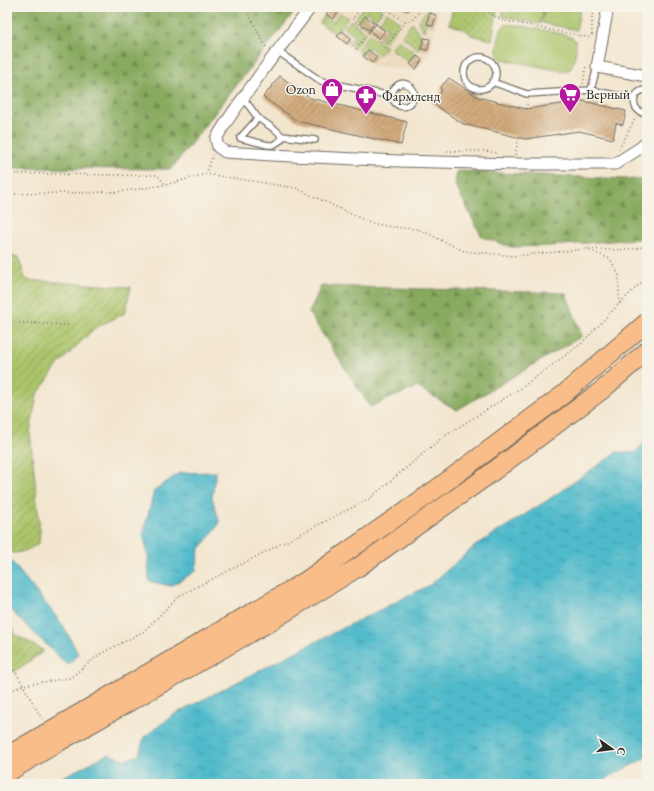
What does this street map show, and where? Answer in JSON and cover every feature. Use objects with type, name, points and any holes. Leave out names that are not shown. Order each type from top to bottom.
[{"type":"main road","points":[[7,756],[310,578],[435,490],[564,394],[647,322]]},
{"type":"main road","points":[[7,773],[266,624],[357,568],[487,476],[602,390],[647,351]]},
{"type":"street","points":[[311,7],[242,98],[216,139],[218,147],[225,152],[399,161],[517,164],[615,164],[647,142]]},
{"type":"street","points":[[608,7],[592,64],[647,76]]},
{"type":"lane","points":[[274,54],[321,81],[391,96]]},
{"type":"lane","points":[[481,57],[489,60],[494,66],[496,75],[492,82],[486,88],[478,89],[470,86],[465,79],[464,71],[467,63],[473,58],[481,57]]},
{"type":"lane","points":[[591,90],[592,64]]},
{"type":"lane","points":[[492,82],[527,94],[591,90],[634,99]]},
{"type":"lane","points":[[405,83],[411,86],[414,92],[414,99],[410,104],[404,107],[398,106],[393,102],[391,96],[393,88],[399,84],[405,83]]},
{"type":"lane","points":[[647,90],[637,93],[634,99],[635,106],[639,112],[647,114]]},
{"type":"lane","points":[[242,98],[258,118],[282,136],[315,140]]},
{"type":"lane","points":[[258,118],[240,138],[273,144],[281,140],[282,136]]},
{"type":"path","points":[[245,7],[274,54]]},
{"type":"path","points":[[362,7],[352,19],[387,45],[406,21],[411,20],[422,7]]},
{"type":"path","points":[[482,7],[501,20],[592,38]]},
{"type":"path","points":[[591,42],[593,7]]},
{"type":"path","points":[[356,49],[386,8],[406,21]]},
{"type":"path","points":[[581,90],[592,64]]},
{"type":"path","points":[[618,151],[639,112]]},
{"type":"path","points":[[515,156],[519,137]]},
{"type":"path","points":[[206,174],[214,152],[216,139]]},
{"type":"path","points":[[442,151],[485,151],[500,153]]},
{"type":"path","points":[[7,174],[113,176],[157,175],[165,185]]},
{"type":"path","points":[[7,194],[117,192],[165,185],[206,174],[296,188],[370,223],[392,227],[418,229],[464,251],[514,256],[587,249],[637,249],[647,246]]},
{"type":"path","points":[[587,249],[610,259],[619,276],[619,304]]},
{"type":"path","points":[[7,693],[23,685],[70,678],[100,654],[143,632],[179,596],[368,499],[443,437],[521,388],[582,343],[647,277]]},
{"type":"path","points":[[7,322],[70,325]]},
{"type":"path","points":[[7,666],[15,671],[49,731]]},
{"type":"shaded area","points":[[329,7],[439,7],[430,53],[416,71],[371,65],[317,23]]},
{"type":"green space","points":[[7,7],[298,7],[171,169],[7,168]]},
{"type":"green space","points":[[364,7],[381,7],[383,9],[375,19],[367,12],[360,22],[355,18]]},
{"type":"green space","points":[[430,7],[424,31],[418,22]]},
{"type":"green space","points":[[453,7],[498,7],[492,40],[471,35],[464,29],[449,24]]},
{"type":"green space","points":[[504,7],[544,7],[540,24],[502,16]]},
{"type":"green space","points":[[545,7],[566,7],[580,10],[576,30],[542,23]]},
{"type":"green space","points":[[387,12],[400,23],[385,42],[380,38],[388,29],[379,22]]},
{"type":"green space","points":[[340,13],[348,18],[336,34],[320,23],[325,16],[333,22]]},
{"type":"green space","points":[[351,20],[366,33],[354,48],[349,44],[355,36],[344,28]]},
{"type":"green space","points":[[412,23],[422,37],[419,50],[402,36]]},
{"type":"green space","points":[[510,24],[564,34],[574,39],[576,43],[576,50],[570,69],[567,71],[561,71],[501,59],[497,51],[501,30],[506,25]]},
{"type":"green space","points":[[369,34],[386,47],[379,55],[369,47],[363,55],[357,50]]},
{"type":"green space","points":[[398,40],[416,54],[409,62],[391,49]]},
{"type":"green space","points":[[457,171],[647,180],[647,238],[551,246],[511,247],[482,237],[455,185]]},
{"type":"green space","points":[[7,255],[18,257],[26,280],[131,287],[125,313],[95,328],[58,365],[37,395],[30,432],[40,531],[39,543],[26,550],[12,553],[7,544]]},
{"type":"green space","points":[[321,286],[566,293],[582,336],[457,410],[417,387],[370,407],[309,313]]},
{"type":"green space","points":[[7,619],[16,635],[44,651],[7,675]]},
{"type":"water","points":[[647,439],[647,757],[611,776],[600,784],[49,784],[108,754],[125,760],[139,755],[144,737],[175,714],[430,585],[475,546],[548,500],[617,452],[635,453]]},
{"type":"water","points":[[216,472],[212,498],[220,523],[199,550],[196,571],[171,586],[149,581],[148,554],[143,534],[154,491],[179,473]]},
{"type":"water","points":[[7,556],[63,625],[78,654],[68,665],[16,616],[7,604]]},
{"type":"building","points":[[332,7],[337,7],[340,9],[333,19],[326,14]]},
{"type":"building","points":[[402,7],[411,7],[408,11]]},
{"type":"building","points":[[429,13],[436,15],[433,26],[427,24]]},
{"type":"building","points":[[365,16],[374,23],[369,30],[360,23]]},
{"type":"building","points":[[376,24],[385,31],[379,38],[370,31]]},
{"type":"building","points":[[342,31],[351,38],[347,44],[337,36]]},
{"type":"building","points":[[424,38],[430,39],[428,50],[421,49]]},
{"type":"building","points":[[368,50],[377,57],[372,63],[363,56]]},
{"type":"building","points":[[417,56],[422,60],[416,69],[410,64]]},
{"type":"building","points":[[280,76],[310,98],[407,122],[401,145],[297,121],[263,97]]},
{"type":"building","points":[[449,78],[478,97],[526,109],[583,101],[626,111],[623,125],[616,123],[613,139],[579,131],[525,139],[463,124],[432,103],[442,91],[440,88]]},
{"type":"place","name":"Ozon","points":[[332,108]]},
{"type":"place","name":"Верный","points":[[570,114]]},
{"type":"place","name":"Фармленд","points":[[366,116]]}]
